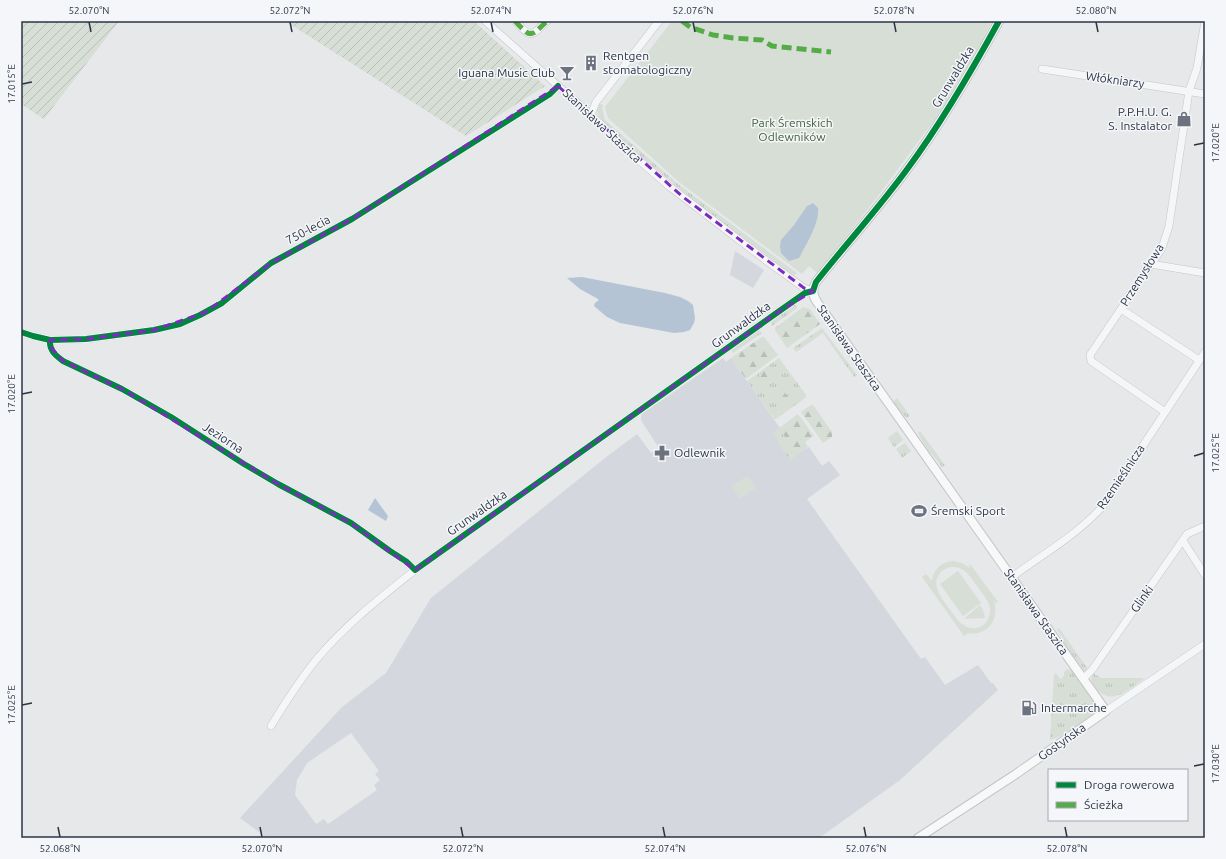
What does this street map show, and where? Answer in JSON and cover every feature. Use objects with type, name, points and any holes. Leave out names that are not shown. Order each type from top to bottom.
[{"type":"main road","name":"Grunwaldzka","points":[[813,291],[816,282],[917,156],[960,88],[999,21]]},
{"type":"main road","name":"Stanisława Staszica","points":[[813,291],[817,302],[1106,711]]},
{"type":"main road","name":"Gostyńska","points":[[918,838],[1022,770],[1106,711]]},
{"type":"street","name":"Stanisława Staszica","points":[[485,21],[591,115],[634,156],[683,197],[804,288],[813,291]]},
{"type":"street","points":[[515,21],[526,33],[533,34],[547,21]]},
{"type":"street","points":[[591,115],[596,102],[658,21]]},
{"type":"street","name":"Przemysłowa","points":[[1165,412],[1091,360],[1090,354],[1162,248],[1169,226],[1189,91],[1197,68],[1205,24]]},
{"type":"street","name":"Włókniarzy","points":[[1042,69],[1205,94]]},
{"type":"street","name":"750-lecia","points":[[50,340],[79,340],[146,332],[173,326],[200,315],[222,303],[271,263],[352,219],[550,94],[558,86]]},
{"type":"street","points":[[1151,264],[1205,273]]},
{"type":"street","name":"Grunwaldzka","points":[[271,726],[306,673],[323,652],[372,604],[415,570],[800,296],[807,292],[813,291]]},
{"type":"street","points":[[1121,309],[1199,360]]},
{"type":"street","points":[[21,332],[50,340]]},
{"type":"street","name":"Jeziorna","points":[[50,340],[51,350],[63,361],[122,389],[278,484],[350,523],[407,562],[415,570]]},
{"type":"street","name":"Rzemieślnicza","points":[[1012,577],[1080,529],[1103,506],[1205,352]]},
{"type":"street","name":"Glinki","points":[[1084,679],[1092,670],[1188,533],[1205,526]]},
{"type":"street","points":[[1183,541],[1205,575]]},
{"type":"street","name":"Gostyńska","points":[[1106,711],[1205,644]]},
{"type":"highlighted area","points":[[558,86],[683,197],[804,288],[813,291],[778,312],[415,570],[351,523],[278,484],[122,389],[63,361],[49,345],[50,340],[86,339],[154,330],[206,312],[271,263],[352,219]]},
{"type":"shaded area","points":[[735,251],[764,270],[753,288],[730,275]]},
{"type":"shaded area","points":[[723,358],[726,362],[731,358],[798,454],[809,447],[822,466],[829,461],[840,475],[807,499],[921,659],[925,657],[945,685],[978,665],[998,690],[900,780],[819,838],[267,838],[240,818],[342,707],[386,673],[431,598],[637,434],[651,453],[659,448],[642,422],[642,414]],"holes":[[[351,733],[379,771],[375,774],[380,780],[374,785],[377,790],[328,824],[324,819],[316,824],[295,795],[297,780],[307,763]]]},
{"type":"green space","points":[[21,21],[119,21],[44,119],[21,104]]},
{"type":"green space","points":[[285,21],[474,21],[545,86],[466,136]]},
{"type":"green space","name":"Park Śremskich Odlewników","points":[[672,21],[992,21],[979,47],[935,119],[875,200],[817,273],[809,266],[802,274],[679,182],[608,118],[605,107]]},
{"type":"green space","points":[[599,103],[603,106],[605,120],[678,184],[797,273],[794,276],[704,209],[639,155],[600,119],[597,110]]},
{"type":"green space","points":[[795,304],[797,308],[772,326],[772,320]]},
{"type":"green space","points":[[803,307],[810,309],[820,324],[787,348],[775,328]]},
{"type":"green space","points":[[822,328],[857,375],[854,377],[823,333],[796,352],[793,348]]},
{"type":"green space","points":[[759,330],[762,333],[733,353],[731,350]]},
{"type":"green space","points":[[764,337],[778,355],[746,379],[731,358]]},
{"type":"green space","points":[[779,358],[806,395],[805,398],[774,419],[747,381]]},
{"type":"green space","points":[[768,368],[774,376],[764,383],[759,375]]},
{"type":"green space","points":[[784,392],[790,400],[782,407],[775,398]]},
{"type":"green space","points":[[897,398],[910,416],[907,418],[899,411],[893,402]]},
{"type":"green space","points":[[813,405],[832,432],[832,437],[823,443],[801,412]]},
{"type":"green space","points":[[798,414],[814,436],[805,442],[808,447],[798,455],[779,428]]},
{"type":"green space","points":[[779,428],[798,455],[790,460],[779,445],[780,444],[774,434]]},
{"type":"green space","points":[[897,431],[903,440],[894,447],[888,438]]},
{"type":"green space","points":[[920,431],[945,465],[942,467],[932,454],[929,453],[918,433]]},
{"type":"green space","points":[[905,443],[911,451],[902,458],[896,449]]},
{"type":"green space","points":[[747,476],[756,488],[740,499],[731,486]]},
{"type":"green space","points":[[953,561],[962,563],[970,568],[970,564],[998,602],[996,603],[994,601],[994,619],[986,630],[973,634],[968,633],[964,636],[922,577],[926,574],[932,581],[934,573],[938,567]],"holes":[[[949,568],[959,568],[965,571],[988,601],[990,614],[985,624],[980,627],[970,628],[960,623],[938,592],[936,582],[941,572]]]},
{"type":"green space","points":[[958,571],[981,603],[963,616],[940,584]]},
{"type":"green space","points":[[980,605],[985,618],[965,619],[965,618]]},
{"type":"green space","points":[[1059,628],[1088,669],[1085,672],[1062,640],[1064,639],[1057,630]]},
{"type":"green space","points":[[1067,669],[1073,671],[1089,692],[1096,704],[1095,710],[1086,721],[1079,726],[1050,740],[1054,675],[1056,673],[1060,679],[1064,676],[1064,672]]},
{"type":"green space","points":[[1093,673],[1101,678],[1144,679],[1120,695],[1107,696],[1095,687],[1091,678]]},
{"type":"water","points":[[813,203],[818,208],[815,227],[799,258],[789,261],[781,253],[781,240],[794,225],[807,206]]},
{"type":"water","points":[[582,277],[680,297],[693,305],[695,318],[694,323],[690,330],[674,333],[620,323],[607,317],[594,306],[599,300],[598,299],[580,289],[567,278]]},
{"type":"water","points":[[375,498],[388,516],[386,521],[368,510]]},
{"type":"marked path","points":[[515,21],[525,31],[531,34],[547,21]]},
{"type":"marked path","points":[[682,21],[690,27],[713,35],[762,40],[772,46],[831,52]]},
{"type":"cycle path","points":[[50,340],[50,347],[53,352],[63,361],[122,389],[171,417],[278,484],[351,523],[407,562],[415,570],[805,293],[813,291],[816,282],[886,197],[921,151],[956,96],[999,21]]},
{"type":"cycle path","points":[[21,332],[50,340],[86,339],[154,330],[180,324],[200,315],[222,303],[271,263],[352,219],[550,94],[558,86]]},
{"type":"place","name":"Rentgen stomatologiczny","points":[[591,63]]},
{"type":"place","name":"Iguana Music Club","points":[[567,73]]},
{"type":"place","name":"P.P.H.U. G. S. Instalator","points":[[1184,119]]},
{"type":"place","name":"Odlewnik","points":[[662,453]]},
{"type":"place","name":"Śremski Sport","points":[[919,511]]},
{"type":"place","name":"Intermarche","points":[[1029,708]]}]
